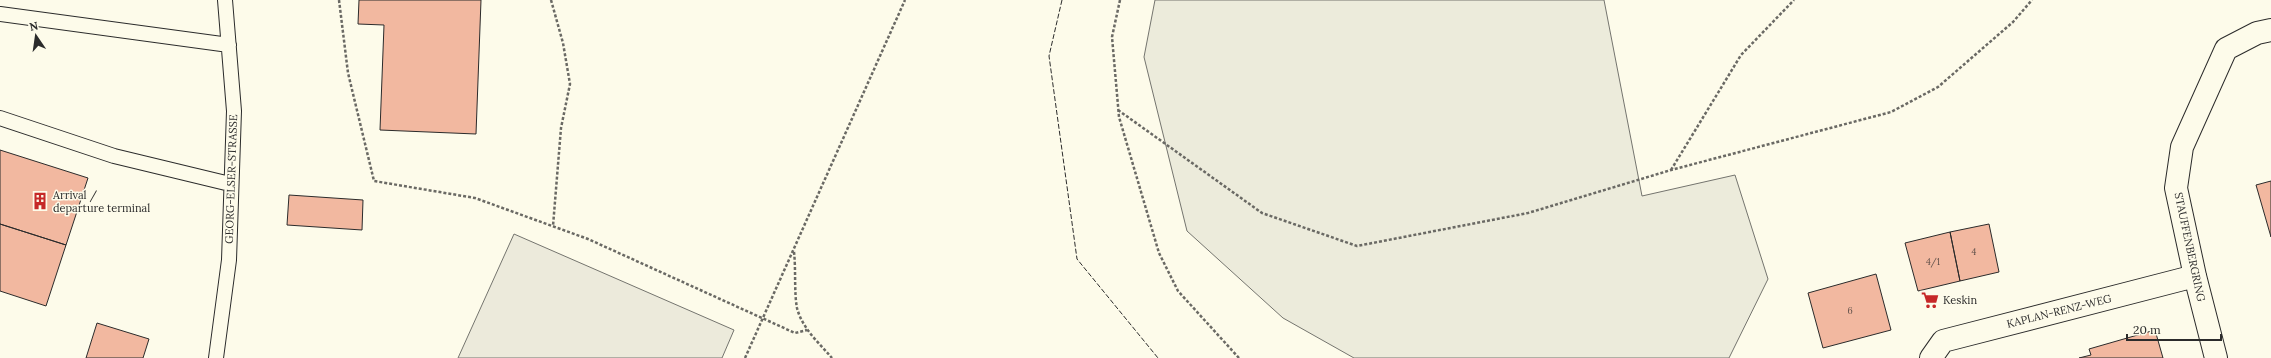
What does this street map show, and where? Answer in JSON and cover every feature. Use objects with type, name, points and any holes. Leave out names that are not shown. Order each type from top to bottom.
[{"type":"street","name":"STAUFFENBERGRING","points":[[2216,358],[2195,276],[2176,188],[2182,147],[2226,49],[2257,33],[2271,30]]},
{"type":"street","name":"KAPLAN-RENZ-WEG","points":[[1931,358],[1943,341],[2195,276]]},
{"type":"lane","name":"GEORG-ELSER-STRASSE","points":[[216,358],[229,260],[230,184],[234,111],[225,0]]},
{"type":"lane","points":[[0,14],[229,45]]},
{"type":"lane","points":[[0,118],[114,156],[230,184]]},
{"type":"path","points":[[339,0],[348,73],[374,181],[474,198],[588,239],[795,333],[807,330]]},
{"type":"path","points":[[551,0],[563,43],[570,84],[561,128],[553,226]]},
{"type":"path","points":[[746,358],[905,0]]},
{"type":"path","points":[[1120,0],[1112,37],[1118,110],[1159,253],[1178,291],[1239,358]]},
{"type":"path","points":[[1671,170],[1741,55],[1794,0]]},
{"type":"path","points":[[1118,110],[1262,213],[1357,246],[1528,212],[1671,170],[1891,112],[1938,87],[2013,22],[2032,0]]},
{"type":"path","points":[[794,252],[797,308],[807,330],[832,358]]},
{"type":"shaded area","points":[[1155,0],[1604,0],[1642,196],[1735,175],[1768,279],[1729,358],[1354,358],[1283,318],[1187,231],[1144,57]]},
{"type":"shaded area","points":[[514,234],[734,330],[722,358],[458,358]]},
{"type":"building","points":[[359,0],[481,0],[476,134],[380,130],[384,25],[358,24]]},
{"type":"building","name":"Arrival / departure terminal","points":[[0,150],[88,178],[66,245],[0,224]]},
{"type":"building","points":[[2271,181],[2271,237],[2256,185]]},
{"type":"building","points":[[289,195],[363,200],[362,230],[287,225]]},
{"type":"building","points":[[0,224],[66,245],[46,306],[0,291]]},
{"type":"building","points":[[1989,224],[1999,272],[1960,281],[1950,232]]},
{"type":"building","points":[[1950,232],[1960,281],[1918,291],[1905,243]]},
{"type":"building","points":[[1876,274],[1891,330],[1823,348],[1808,293]]},
{"type":"building","points":[[97,323],[149,339],[143,358],[86,358]]},
{"type":"building","points":[[2155,330],[2163,358],[2079,358],[2091,355],[2089,349]]},
{"type":"fence","points":[[1062,0],[1049,56],[1077,259],[1158,358]]},
{"type":"place","name":"Arrival / departure terminal","points":[[40,201]]},
{"type":"place","name":"Keskin","points":[[1930,300]]}]
